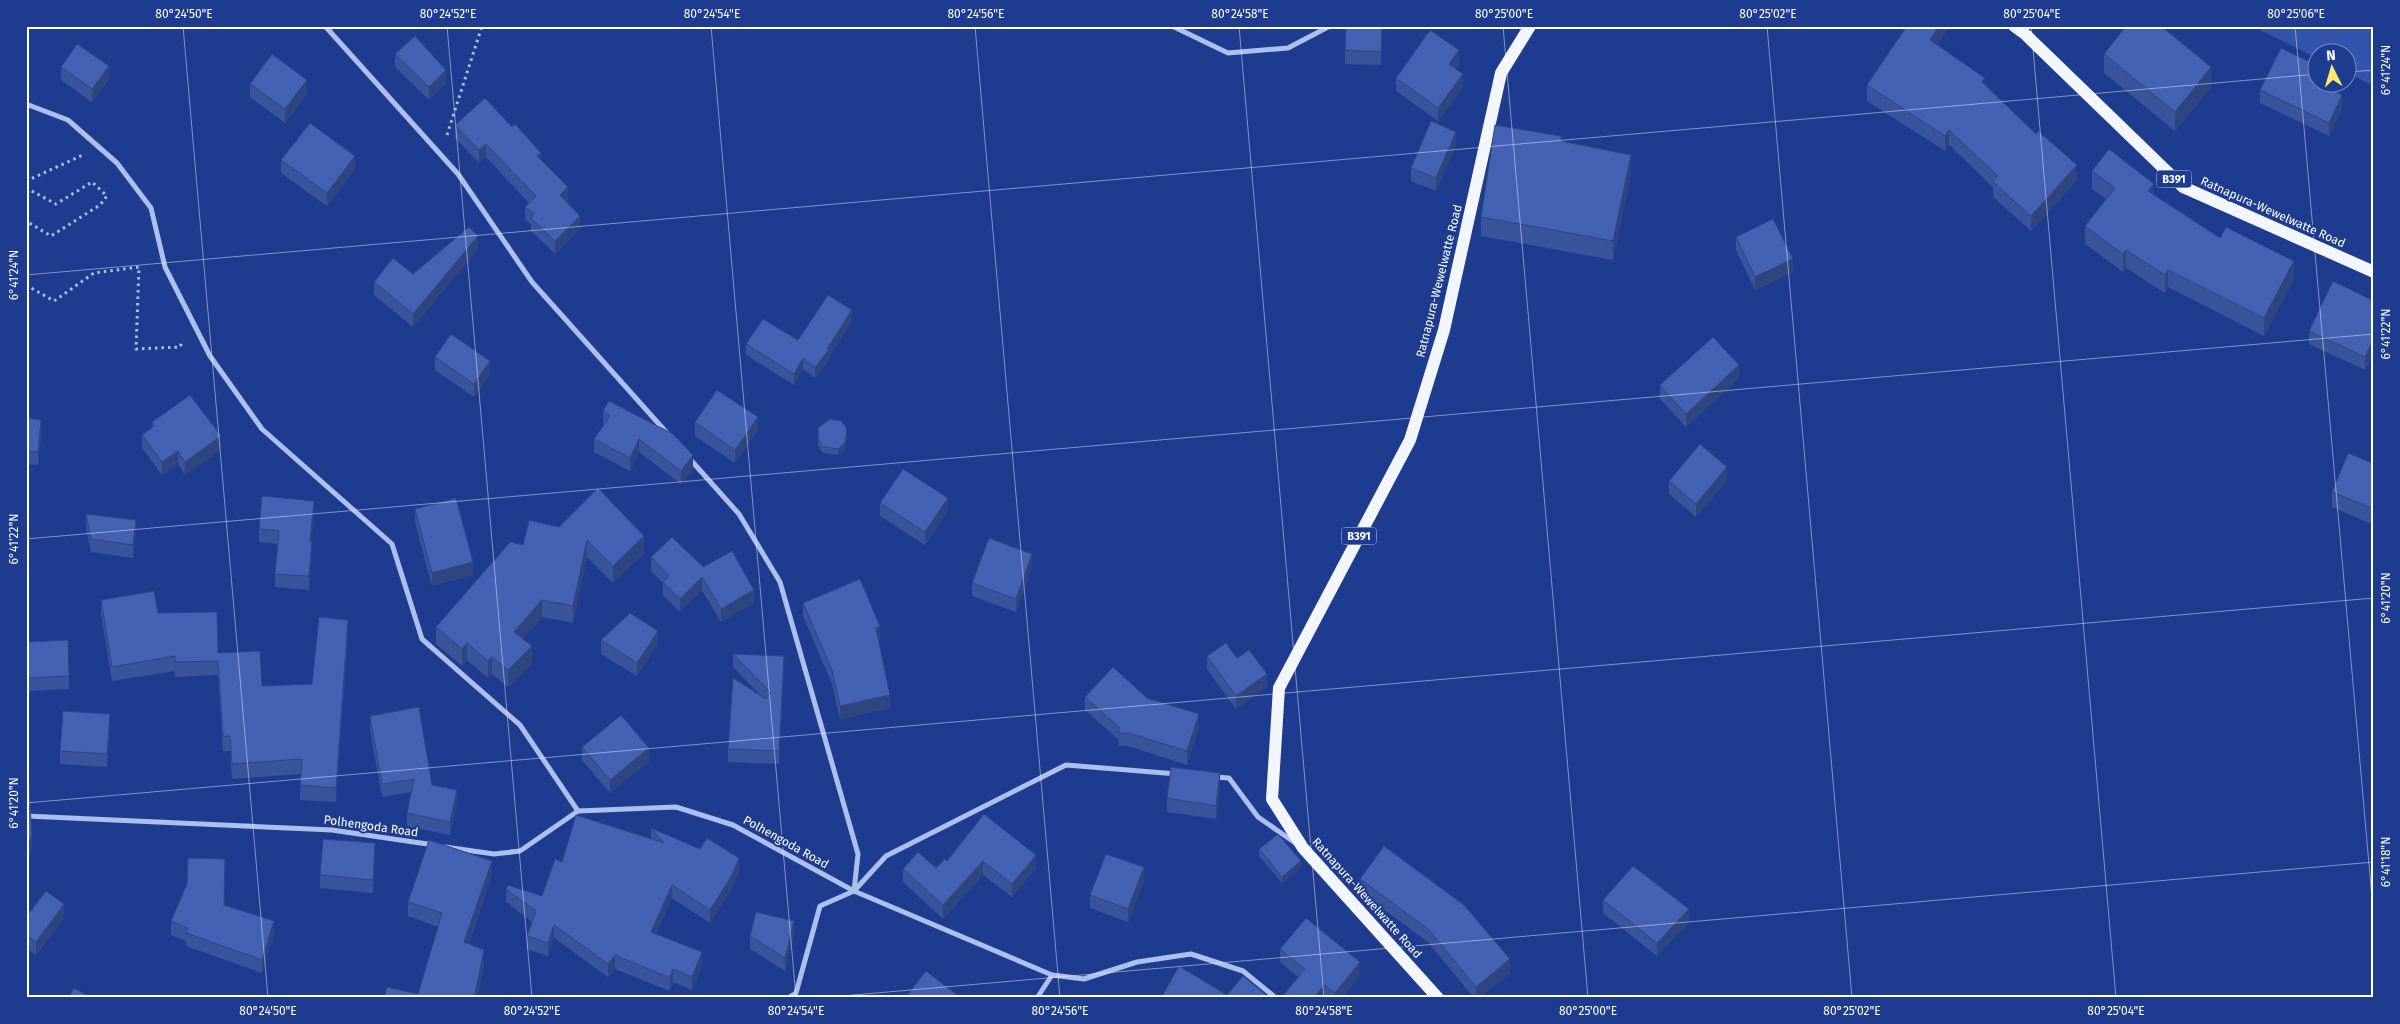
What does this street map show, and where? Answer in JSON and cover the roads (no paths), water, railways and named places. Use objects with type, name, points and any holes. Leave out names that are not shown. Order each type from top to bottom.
[{"type":"main road","name":"Ratnapura-Wewelwatte Road","points":[[1438,998],[1303,848],[1272,798],[1279,688],[1410,440],[1444,330],[1501,73],[1530,26]]},
{"type":"main road","name":"Ratnapura-Wewelwatte Road","points":[[2014,26],[2025,34],[2182,187],[2374,272]]},
{"type":"street","points":[[325,26],[458,174],[532,282],[674,441]]},
{"type":"street","points":[[1172,26],[1228,53],[1288,48],[1330,26]]},
{"type":"street","points":[[26,104],[68,120],[117,163],[151,208],[165,267],[210,356],[262,429],[392,544],[422,639],[520,725],[578,811]]},
{"type":"street","points":[[688,456],[739,514],[780,582],[858,854],[854,891]]},
{"type":"street","points":[[788,998],[796,993],[820,906],[854,891],[886,856],[1066,765],[1181,774]]},
{"type":"street","points":[[1210,776],[1229,778],[1258,817],[1303,848]]},
{"type":"street","name":"Polhengoda Road","points":[[26,816],[332,830],[494,854],[520,851],[578,811],[676,808],[733,825],[854,891],[1052,975],[1084,979],[1137,962],[1191,954],[1243,971],[1276,998]]},
{"type":"street","points":[[1036,998],[1052,975]]}]
